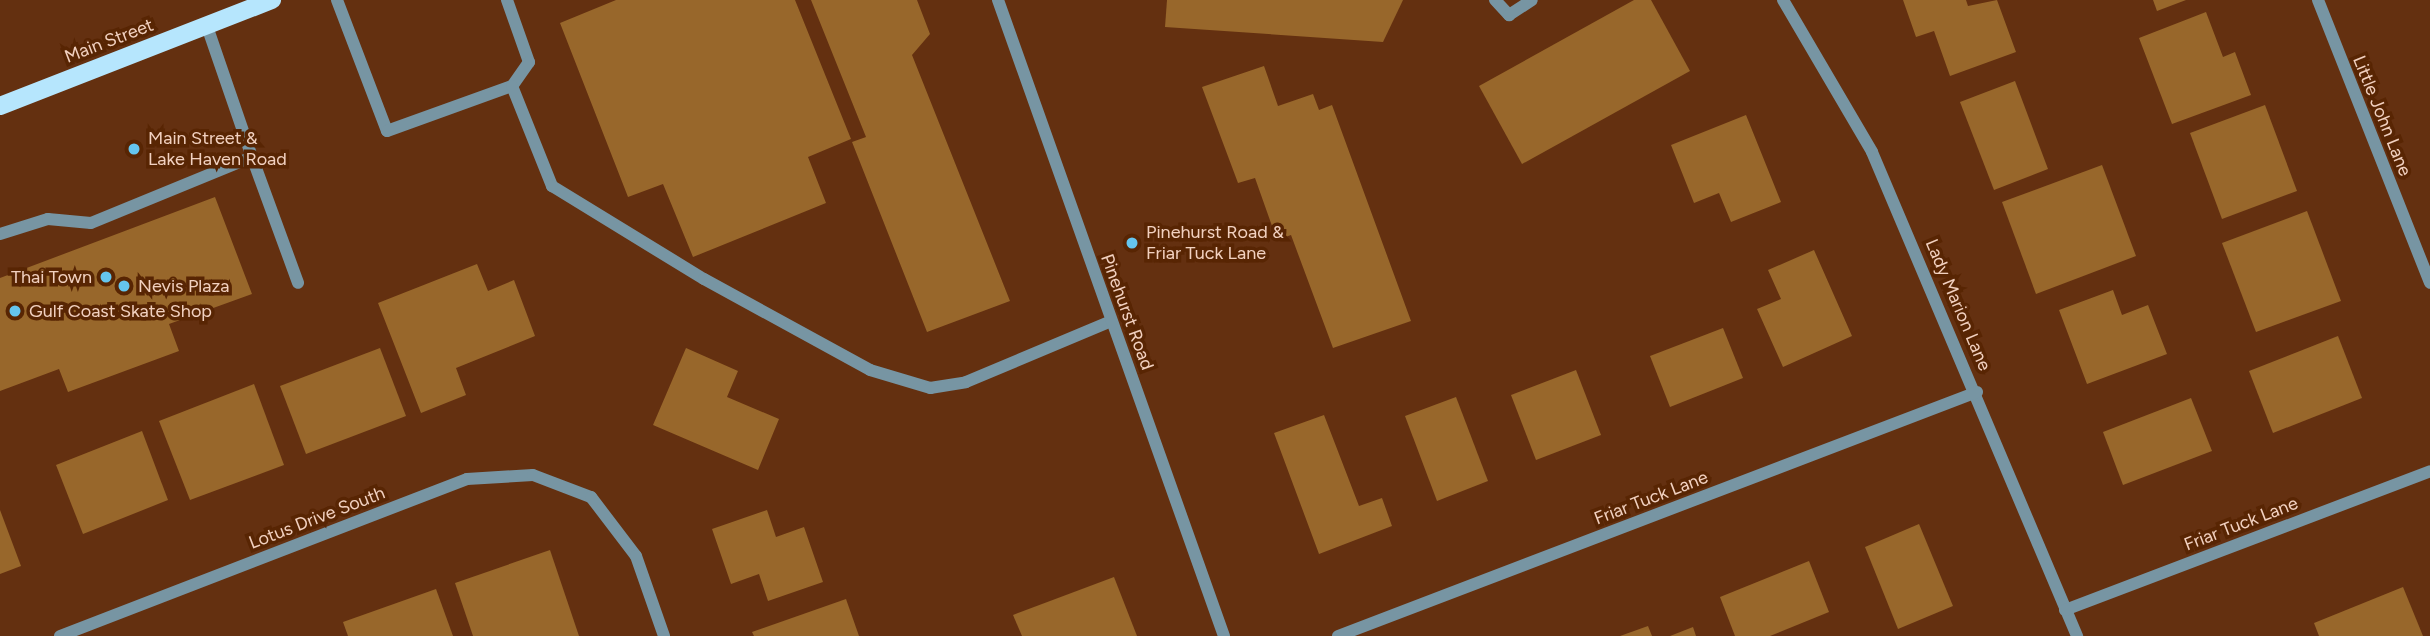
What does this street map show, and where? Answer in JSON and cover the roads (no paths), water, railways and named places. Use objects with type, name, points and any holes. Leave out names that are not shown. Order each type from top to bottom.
[{"type":"main road","name":"Main Street","points":[[0,106],[272,0]]},
{"type":"street","points":[[337,0],[387,131],[512,86],[528,62],[507,0]]},
{"type":"street","name":"Pinehurst Road","points":[[998,0],[1224,636]]},
{"type":"street","points":[[1495,0],[1509,15],[1532,0]]},
{"type":"street","name":"Lady Marion Lane","points":[[1783,0],[1872,152],[1977,392],[2077,636]]},
{"type":"street","name":"Little John Lane","points":[[2318,0],[2430,283]]},
{"type":"street","points":[[207,26],[298,283]]},
{"type":"street","points":[[512,86],[552,186],[704,279],[870,370],[929,388],[966,382],[1111,321]]},
{"type":"street","points":[[0,234],[48,219],[91,223],[252,157]]},
{"type":"street","name":"Friar Tuck Lane","points":[[1338,636],[1977,392]]},
{"type":"street","name":"Friar Tuck Lane","points":[[2065,610],[2430,471]]},
{"type":"street","name":"Lotus Drive South","points":[[60,636],[467,479],[533,475],[592,497],[636,556],[664,636]]},
{"type":"place","name":"Main Street & Lake Haven Road","points":[[134,149]]},
{"type":"place","name":"Pinehurst Road & Friar Tuck Lane","points":[[1132,243]]},
{"type":"place","name":"Thai Town","points":[[106,277]]},
{"type":"place","name":"Nevis Plaza","points":[[124,286]]},
{"type":"place","name":"Gulf Coast Skate Shop","points":[[15,311]]}]
